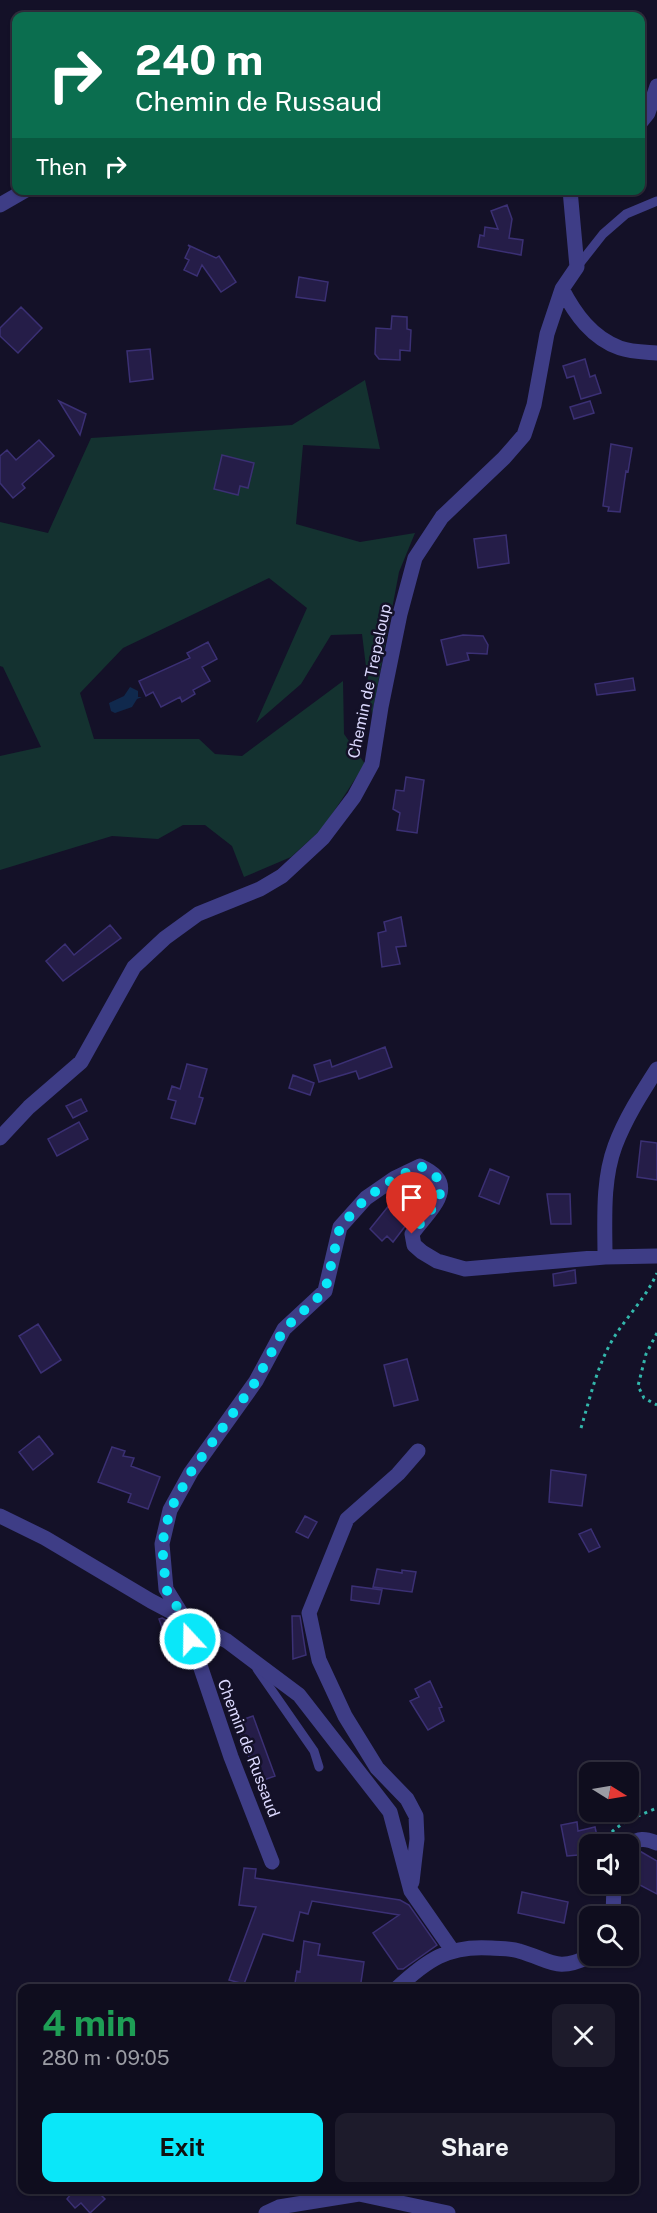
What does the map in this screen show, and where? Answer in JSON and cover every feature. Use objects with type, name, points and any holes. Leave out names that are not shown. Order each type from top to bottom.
[{"type":"street","points":[[645,117],[657,86]]},
{"type":"street","points":[[0,206],[18,195]]},
{"type":"street","points":[[570,195],[577,267]]},
{"type":"street","name":"Chemin de Trepeloup","points":[[0,1138],[29,1107],[81,1062],[134,967],[165,938],[198,914],[260,889],[282,876],[301,860],[340,818],[372,764],[400,614],[415,558],[442,517],[504,458],[524,435],[534,405],[547,334],[562,289],[577,267]]},
{"type":"street","points":[[562,289],[576,315],[598,337],[620,349],[657,353]]},
{"type":"street","points":[[657,1069],[634,1105],[614,1148],[606,1196],[605,1257],[657,1256]]},
{"type":"street","name":"Chemin de Russaud","points":[[272,1862],[227,1746],[184,1618],[166,1589],[162,1544],[170,1510],[191,1472],[256,1381],[284,1329],[325,1291],[340,1227],[366,1198],[395,1178],[420,1166],[433,1172],[441,1185],[440,1199],[412,1234],[414,1245],[436,1261],[465,1269],[605,1257]]},
{"type":"street","points":[[411,1891],[417,1839],[416,1816],[407,1799],[377,1768],[345,1716],[319,1660],[309,1613],[347,1519],[398,1474],[418,1451]]},
{"type":"street","points":[[0,1516],[45,1538],[196,1623],[247,1655],[299,1695],[390,1812],[411,1891],[452,1950]]},
{"type":"street","points":[[639,1839],[657,1843]]},
{"type":"street","points":[[402,1984],[413,1974],[452,1950],[480,1948],[518,1950],[560,1966],[579,1960]]},
{"type":"street","points":[[266,2213],[279,2207],[348,2194]]},
{"type":"street","points":[[367,2194],[447,2213]]},
{"type":"lane","points":[[577,267],[603,234],[626,214],[657,201]]},
{"type":"lane","points":[[247,1655],[314,1751],[318,1767]]},
{"type":"path","points":[[581,1428],[594,1382],[613,1340],[649,1292],[657,1273]]},
{"type":"path","points":[[657,1333],[646,1354],[638,1386],[644,1398],[657,1405]]},
{"type":"path","points":[[610,1834],[657,1808]]},
{"type":"green space","points":[[365,380],[380,449],[303,445],[296,524],[360,542],[415,533],[399,572],[372,715],[362,634],[331,635],[301,684],[256,723],[307,608],[269,578],[123,648],[80,693],[94,739],[199,739],[215,754],[242,756],[343,681],[344,734],[365,764],[323,828],[291,857],[244,877],[232,846],[205,825],[183,825],[158,839],[112,836],[0,870],[0,756],[41,747],[3,667],[0,666],[0,522],[48,533],[91,438],[292,425]]},
{"type":"water","points":[[130,687],[138,691],[138,697],[142,697],[137,699],[132,707],[115,713],[111,711],[109,703],[124,696]]},
{"type":"building","points":[[507,205],[512,219],[509,238],[523,240],[521,255],[478,247],[480,235],[484,236],[485,227],[498,229],[491,211]]},
{"type":"building","points":[[188,245],[216,258],[219,256],[236,282],[221,292],[202,265],[197,276],[184,270],[189,260],[185,258],[190,247]]},
{"type":"building","points":[[299,277],[328,282],[325,301],[296,297]]},
{"type":"building","points":[[21,307],[42,328],[18,353],[0,336],[0,328]]},
{"type":"building","points":[[392,316],[407,317],[407,329],[411,330],[410,351],[400,350],[400,360],[379,359],[375,354],[376,328],[391,329]]},
{"type":"building","points":[[150,349],[153,379],[130,382],[127,351]]},
{"type":"building","points":[[585,359],[590,377],[595,375],[601,393],[581,399],[574,376],[567,378],[563,366]]},
{"type":"building","points":[[59,401],[86,414],[80,435]]},
{"type":"building","points":[[590,401],[594,413],[574,419],[570,407]]},
{"type":"building","points":[[39,440],[54,456],[22,484],[25,488],[13,498],[0,483],[0,456],[7,450],[16,460]]},
{"type":"building","points":[[611,444],[632,448],[620,512],[608,511],[609,507],[603,506]]},
{"type":"building","points":[[222,455],[254,463],[248,488],[240,486],[238,495],[214,489]]},
{"type":"building","points":[[506,535],[509,563],[478,568],[474,539]]},
{"type":"building","points":[[463,635],[483,636],[488,645],[487,654],[467,653],[469,660],[447,665],[441,640]]},
{"type":"building","points":[[208,642],[217,659],[202,667],[210,681],[193,690],[195,694],[182,702],[180,697],[161,707],[153,692],[146,696],[139,681],[190,658],[187,653]]},
{"type":"building","points":[[633,678],[635,690],[597,695],[595,684]]},
{"type":"building","points":[[406,777],[424,780],[417,833],[397,830],[400,813],[393,809],[396,790],[404,791]]},
{"type":"building","points":[[401,917],[406,946],[396,947],[400,964],[382,967],[378,933],[386,931],[384,922]]},
{"type":"building","points":[[110,925],[121,938],[63,981],[46,961],[65,944],[74,955]]},
{"type":"building","points":[[385,1047],[392,1067],[359,1079],[356,1071],[319,1082],[314,1065],[330,1060],[332,1067]]},
{"type":"building","points":[[187,1064],[207,1069],[199,1097],[203,1098],[195,1124],[171,1118],[176,1101],[168,1099],[172,1086],[180,1089]]},
{"type":"building","points":[[293,1075],[314,1083],[310,1095],[289,1088]]},
{"type":"building","points":[[81,1099],[87,1111],[73,1118],[66,1106]]},
{"type":"building","points":[[79,1122],[88,1139],[57,1156],[48,1139]]},
{"type":"building","points":[[641,1141],[657,1143],[657,1180],[637,1177]]},
{"type":"building","points":[[490,1169],[509,1177],[499,1204],[479,1196]]},
{"type":"building","points":[[418,1178],[431,1189],[429,1195],[393,1242],[387,1236],[382,1241],[370,1229],[407,1183]]},
{"type":"building","points":[[547,1194],[570,1194],[571,1224],[551,1224]]},
{"type":"building","points":[[575,1270],[576,1283],[554,1286],[553,1274]]},
{"type":"building","points":[[38,1324],[61,1360],[41,1373],[19,1336]]},
{"type":"building","points":[[407,1359],[418,1400],[394,1406],[384,1365]]},
{"type":"building","points":[[39,1436],[53,1454],[33,1470],[19,1452]]},
{"type":"building","points":[[112,1447],[125,1451],[123,1456],[134,1458],[131,1466],[160,1477],[148,1509],[128,1502],[131,1494],[98,1482]]},
{"type":"building","points":[[551,1470],[586,1475],[582,1506],[549,1502]]},
{"type":"building","points":[[305,1516],[317,1522],[308,1538],[296,1532]]},
{"type":"building","points":[[591,1529],[600,1547],[589,1552],[579,1534]]},
{"type":"building","points":[[377,1569],[402,1573],[402,1570],[416,1572],[412,1592],[373,1587]]},
{"type":"building","points":[[352,1586],[382,1590],[379,1604],[351,1600]]},
{"type":"building","points":[[292,1616],[300,1616],[306,1655],[293,1659]]},
{"type":"building","points":[[162,1618],[174,1624],[177,1632],[165,1636],[159,1619]]},
{"type":"building","points":[[430,1681],[442,1707],[439,1708],[444,1721],[428,1730],[410,1701],[419,1697],[415,1689]]},
{"type":"building","points":[[253,1716],[275,1776],[258,1782],[236,1722]]},
{"type":"building","points":[[577,1822],[578,1831],[595,1827],[597,1834],[579,1834],[579,1855],[567,1856],[561,1825]]},
{"type":"building","points":[[639,1851],[657,1861],[657,1894],[639,1885]]},
{"type":"building","points":[[244,1868],[256,1869],[255,1878],[400,1900],[409,1905],[437,1945],[403,1969],[398,1969],[373,1933],[399,1915],[312,1901],[308,1914],[300,1912],[293,1941],[263,1934],[244,1984],[229,1980],[256,1907],[239,1905]]},
{"type":"building","points":[[522,1892],[568,1902],[564,1923],[518,1913]]},
{"type":"building","points":[[304,1941],[320,1944],[318,1955],[364,1962],[361,1984],[295,1984],[297,1971],[300,1972]]},
{"type":"building","points":[[71,2194],[100,2194],[105,2199],[90,2213],[81,2203],[75,2208],[67,2199]]},
{"type":"route","points":[[190,1639],[184,1618],[166,1589],[162,1544],[170,1510],[191,1472],[256,1381],[284,1329],[325,1291],[340,1227],[366,1198],[395,1178],[420,1166],[433,1172],[441,1185],[440,1199],[412,1234]]}]
